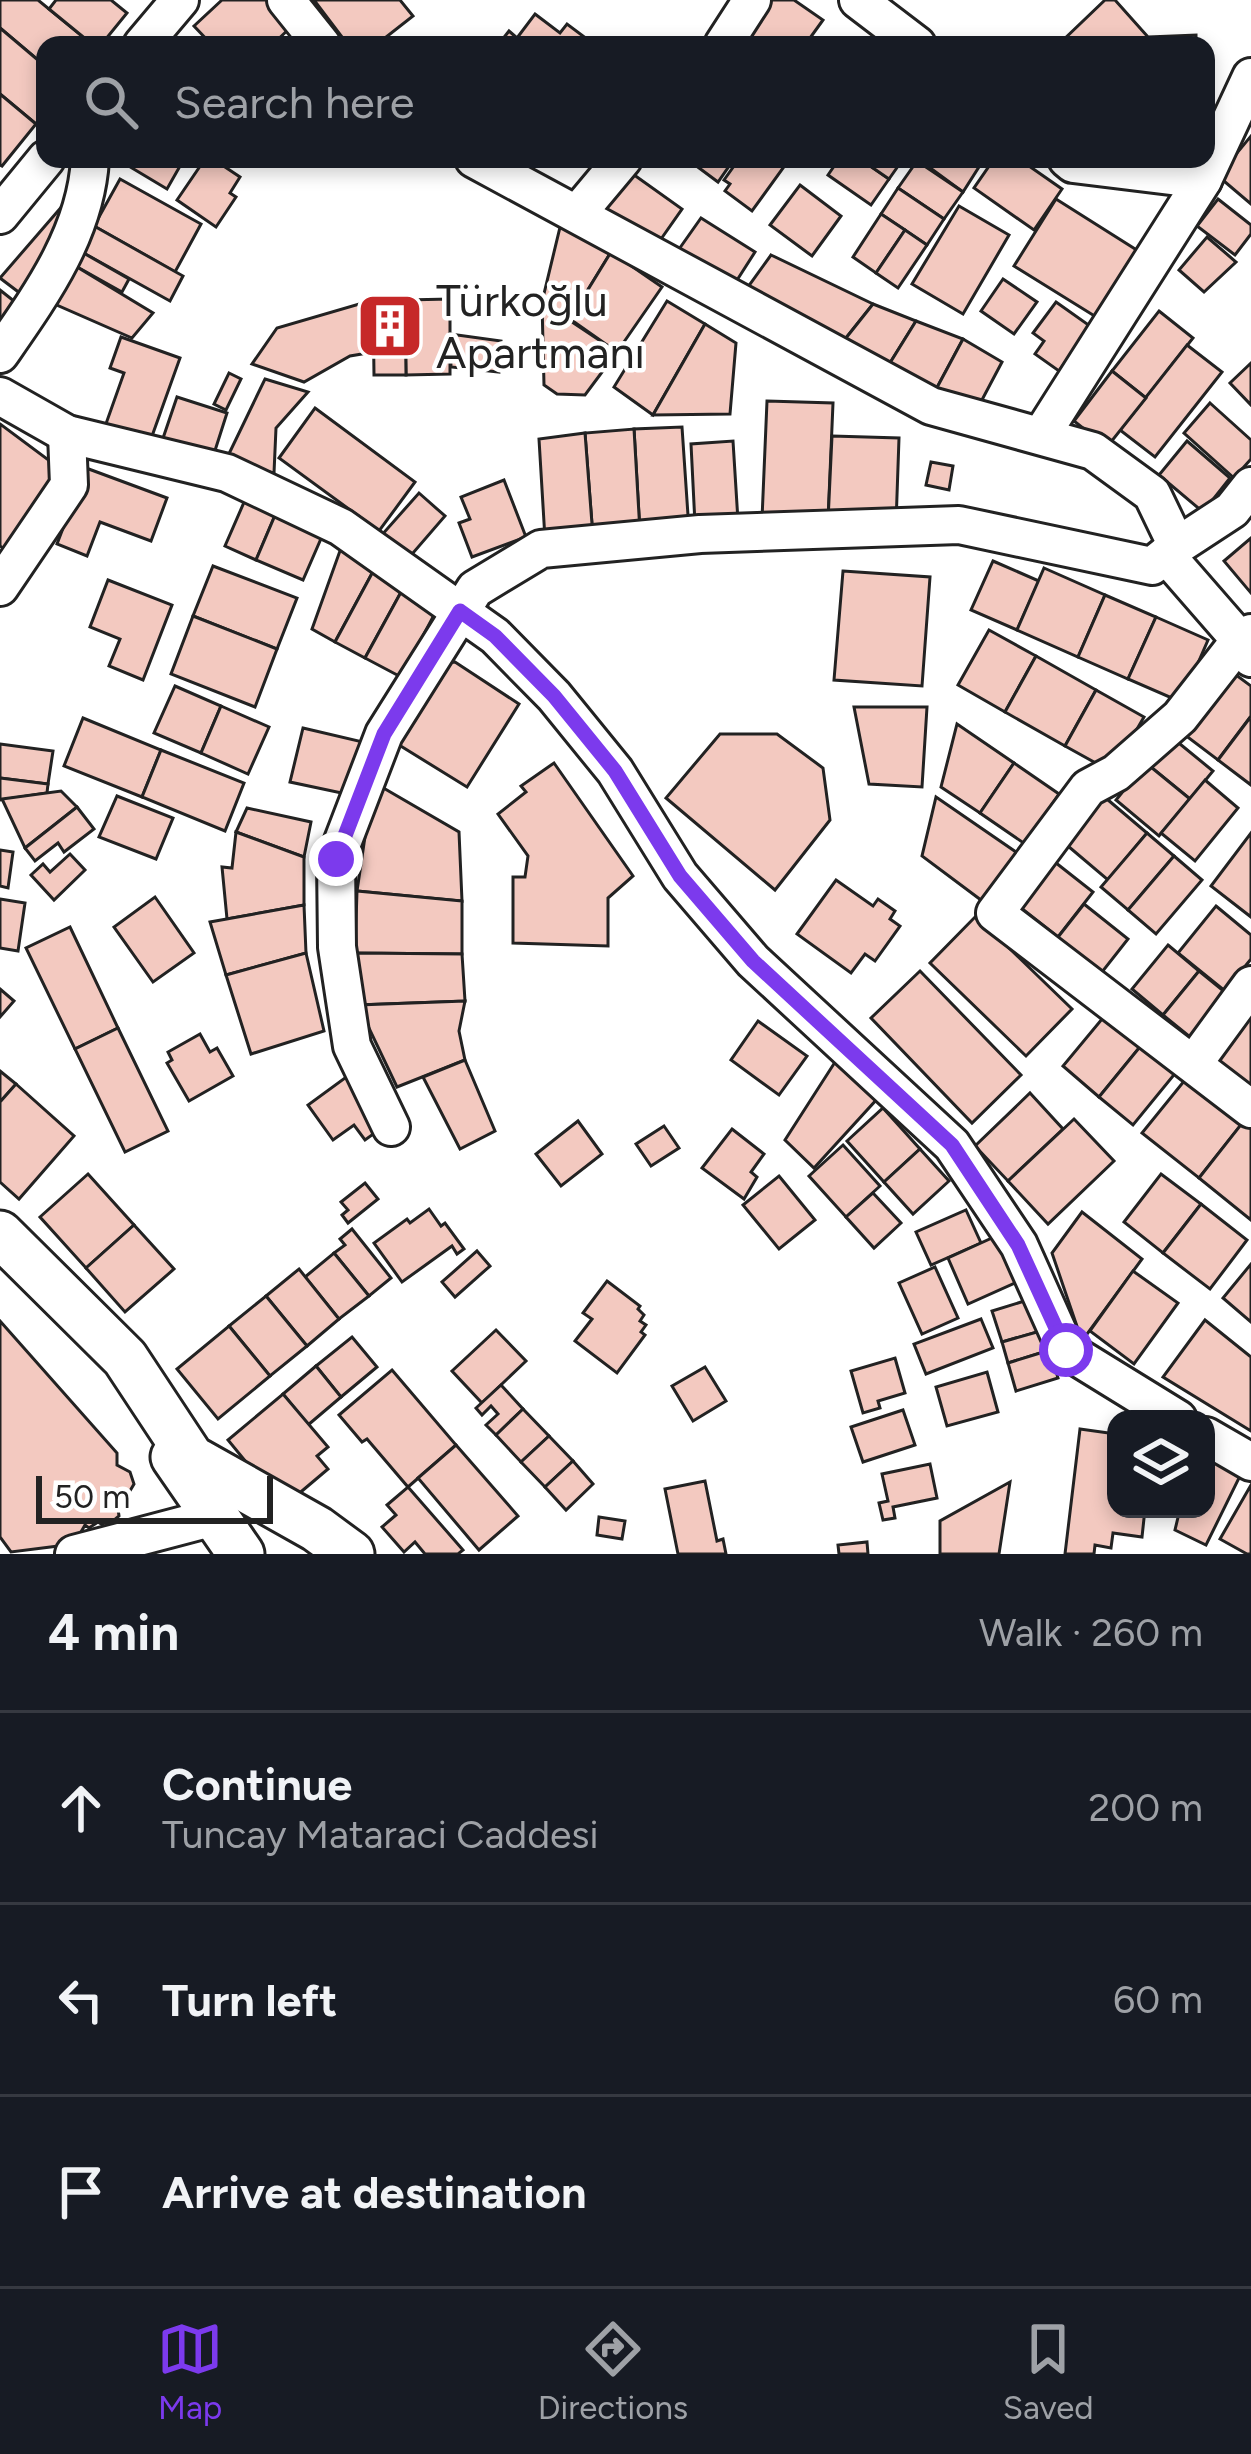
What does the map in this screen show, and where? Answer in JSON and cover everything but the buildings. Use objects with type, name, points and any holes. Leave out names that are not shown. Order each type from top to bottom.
[{"type":"main road","points":[[0,1234],[125,1358],[191,1458],[351,1554]]},
{"type":"main road","points":[[0,1270],[182,1465],[229,1535]]},
{"type":"street","points":[[150,36],[180,0]]},
{"type":"street","points":[[286,0],[315,36]]},
{"type":"street","points":[[729,36],[752,0]]},
{"type":"street","points":[[858,0],[905,36]]},
{"type":"street","points":[[1215,154],[1251,77]]},
{"type":"street","points":[[0,215],[39,168]]},
{"type":"street","points":[[0,354],[51,280],[88,192],[89,168]]},
{"type":"street","points":[[491,168],[931,406],[1094,451],[1152,494],[1172,551],[1247,644],[1180,717],[1116,773],[1088,788],[995,913],[1251,1108]]},
{"type":"street","points":[[577,214],[615,168]]},
{"type":"street","points":[[1106,168],[1203,180]]},
{"type":"street","points":[[1042,434],[1209,168]]},
{"type":"street","points":[[0,396],[67,434],[227,473],[340,526],[495,636],[554,696],[615,771],[680,876],[753,961],[952,1145],[1018,1245],[1066,1350],[1163,1410]]},
{"type":"street","points":[[0,587],[69,485],[67,434]]},
{"type":"street","points":[[391,1127],[352,1046],[337,947],[336,859],[384,734],[475,589],[541,549],[700,534],[959,525],[1153,566],[1232,510],[1251,486]]},
{"type":"street","points":[[1194,1063],[1251,985]]},
{"type":"street","points":[[1215,1441],[1251,1462]]},
{"type":"street","points":[[74,1554],[229,1535]]},
{"type":"place","name":"Türkoğlu Apartmanı","points":[[390,326]]},
{"type":"route","points":[[336,859],[384,734],[460,611],[495,636],[554,696],[615,771],[680,876],[753,961],[952,1145],[1018,1245],[1066,1350]]}]
